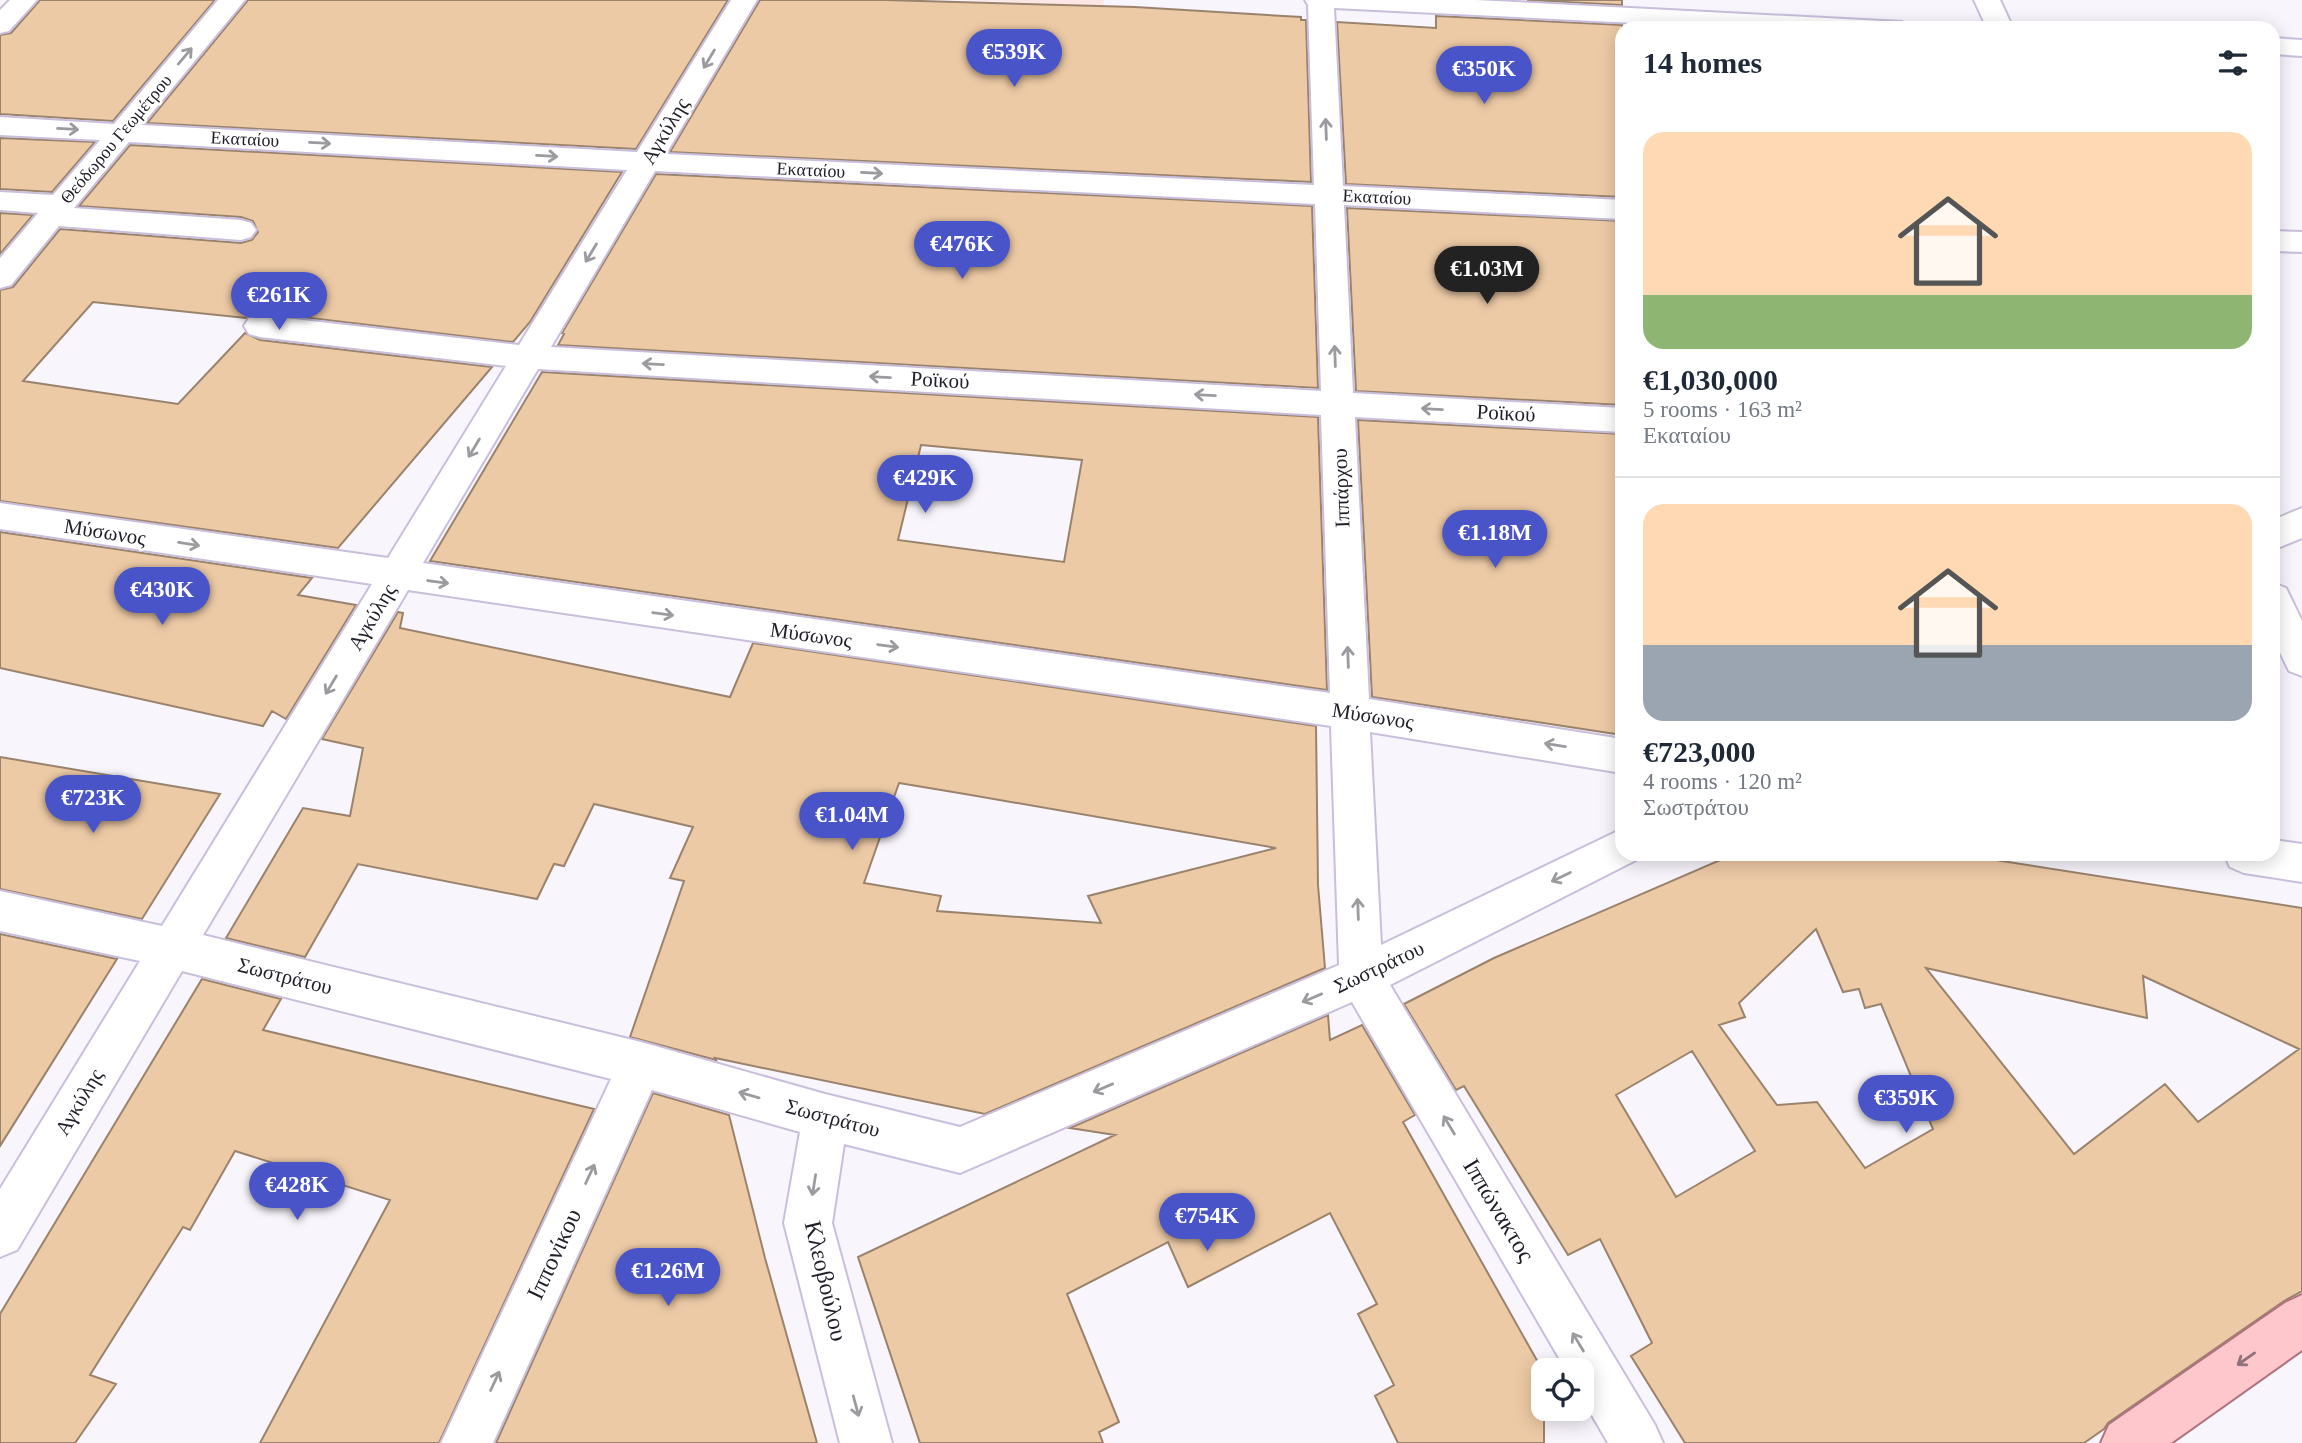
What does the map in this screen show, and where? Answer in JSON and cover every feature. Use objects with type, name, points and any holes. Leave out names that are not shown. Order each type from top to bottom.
[{"type":"main road","points":[[2127,1443],[2302,1320]]},
{"type":"street","points":[[0,24],[24,0]]},
{"type":"street","name":"Θεόδωρου Γεωμέτρου","points":[[0,278],[232,0]]},
{"type":"street","name":"Αγκύλης","points":[[0,1233],[744,0]]},
{"type":"street","points":[[1320,0],[1736,10],[1833,21]]},
{"type":"street","name":"Ιππάρχου","points":[[1320,0],[1361,977]]},
{"type":"street","points":[[1987,0],[1997,21]]},
{"type":"street","points":[[2280,46],[2302,48]]},
{"type":"street","name":"Εκαταίου","points":[[0,126],[647,162],[1615,209]]},
{"type":"street","points":[[0,201],[57,211],[240,230]]},
{"type":"street","points":[[2280,240],[2302,242]]},
{"type":"street","name":"Ροϊκού","points":[[260,326],[529,356],[1615,419]]},
{"type":"street","name":"Μύσωνος","points":[[0,516],[397,576],[1350,712],[1615,755]]},
{"type":"street","points":[[2280,533],[2302,522]]},
{"type":"street","points":[[2280,613],[2302,660]]},
{"type":"street","name":"Σωστράτου","points":[[0,911],[172,948],[641,1064],[825,1117],[960,1150],[1361,977],[1615,850]]},
{"type":"street","points":[[2280,860],[2302,863]]},
{"type":"street","name":"Ιππώνακτος","points":[[1361,977],[1637,1443]]},
{"type":"street","name":"Ιππονίκου","points":[[467,1443],[641,1064]]},
{"type":"street","name":"Κλεοβούλου","points":[[825,1117],[808,1223],[866,1443]]},
{"type":"shaded area","points":[[959,0],[1104,0],[1103,6]]},
{"type":"building","points":[[40,0],[215,0],[113,121],[0,114],[0,35],[11,33]]},
{"type":"building","points":[[248,0],[728,0],[636,149],[147,123]]},
{"type":"building","points":[[760,0],[885,0],[1135,7],[1301,17],[1301,20],[1306,20],[1311,182],[670,152]]},
{"type":"building","points":[[1527,0],[1622,0],[1622,5]]},
{"type":"building","points":[[1436,16],[1615,25],[1615,197],[1346,184],[1337,22],[1436,28]]},
{"type":"building","points":[[0,138],[95,142],[52,192],[0,189]]},
{"type":"building","points":[[130,145],[622,172],[530,322],[513,342],[260,312],[246,318],[93,302],[23,381],[178,404],[245,333],[260,340],[492,367],[338,548],[0,501],[0,290],[13,287],[60,229],[241,243],[252,240],[258,232],[253,221],[241,217],[79,206]]},
{"type":"building","points":[[656,174],[1312,206],[1318,388],[558,345],[564,334],[562,333]]},
{"type":"building","points":[[1347,208],[1615,221],[1615,405],[1356,391]]},
{"type":"building","points":[[0,213],[33,215],[0,254]]},
{"type":"building","points":[[542,372],[1318,417],[1327,690],[430,561]],"holes":[[[921,445],[1082,460],[1064,562],[898,540]]]},
{"type":"building","points":[[1358,420],[1615,434],[1615,734],[1372,697]]},
{"type":"building","points":[[0,532],[312,578],[298,595],[356,605],[286,719],[272,711],[263,726],[0,668]]},
{"type":"building","points":[[398,612],[403,613],[400,628],[730,697],[753,643],[1316,726],[1318,885],[1325,968],[985,1114],[715,1058],[716,1060],[630,1037],[684,881],[670,878],[693,827],[594,804],[564,866],[554,864],[537,899],[358,864],[305,957],[226,938],[303,808],[350,816],[363,748],[322,739]],"holes":[[[899,783],[1276,848],[1088,896],[1101,923],[937,911],[941,896],[864,883]]]},
{"type":"building","points":[[0,757],[220,794],[142,919],[0,889]]},
{"type":"building","points":[[1718,861],[2002,861],[2302,908],[2302,1291],[2108,1423],[2084,1443],[1685,1443],[1631,1356],[1652,1343],[1600,1239],[1568,1255],[1464,1086],[1456,1090],[1404,1004],[1494,958]],"holes":[[[1816,929],[1843,992],[1859,989],[1865,1008],[1881,1004],[1933,1129],[1865,1168],[1817,1102],[1777,1105],[1719,1025],[1745,1017],[1739,1003]],[[1926,968],[2147,1018],[2143,976],[2299,1049],[2198,1122],[2165,1084],[2074,1154]],[[1692,1051],[1755,1151],[1676,1197],[1616,1095]]]},
{"type":"building","points":[[0,934],[117,959],[0,1146]]},
{"type":"building","points":[[202,979],[281,999],[263,1030],[594,1109],[439,1443],[260,1443],[390,1200],[235,1151],[190,1230],[183,1227],[90,1375],[116,1384],[75,1443],[0,1443],[0,1314]]},
{"type":"building","points":[[1328,1015],[1330,1040],[1362,1025],[1415,1115],[1403,1122],[1536,1358],[1531,1358],[1531,1421],[1544,1421],[1544,1443],[1398,1443],[1375,1396],[1394,1385],[1358,1314],[1377,1304],[1330,1213],[1188,1287],[1168,1242],[1067,1294],[1119,1422],[1099,1432],[1103,1443],[920,1443],[858,1257],[1115,1135],[1070,1128]]},
{"type":"building","points":[[653,1093],[729,1115],[765,1258],[817,1443],[496,1443]]}]
